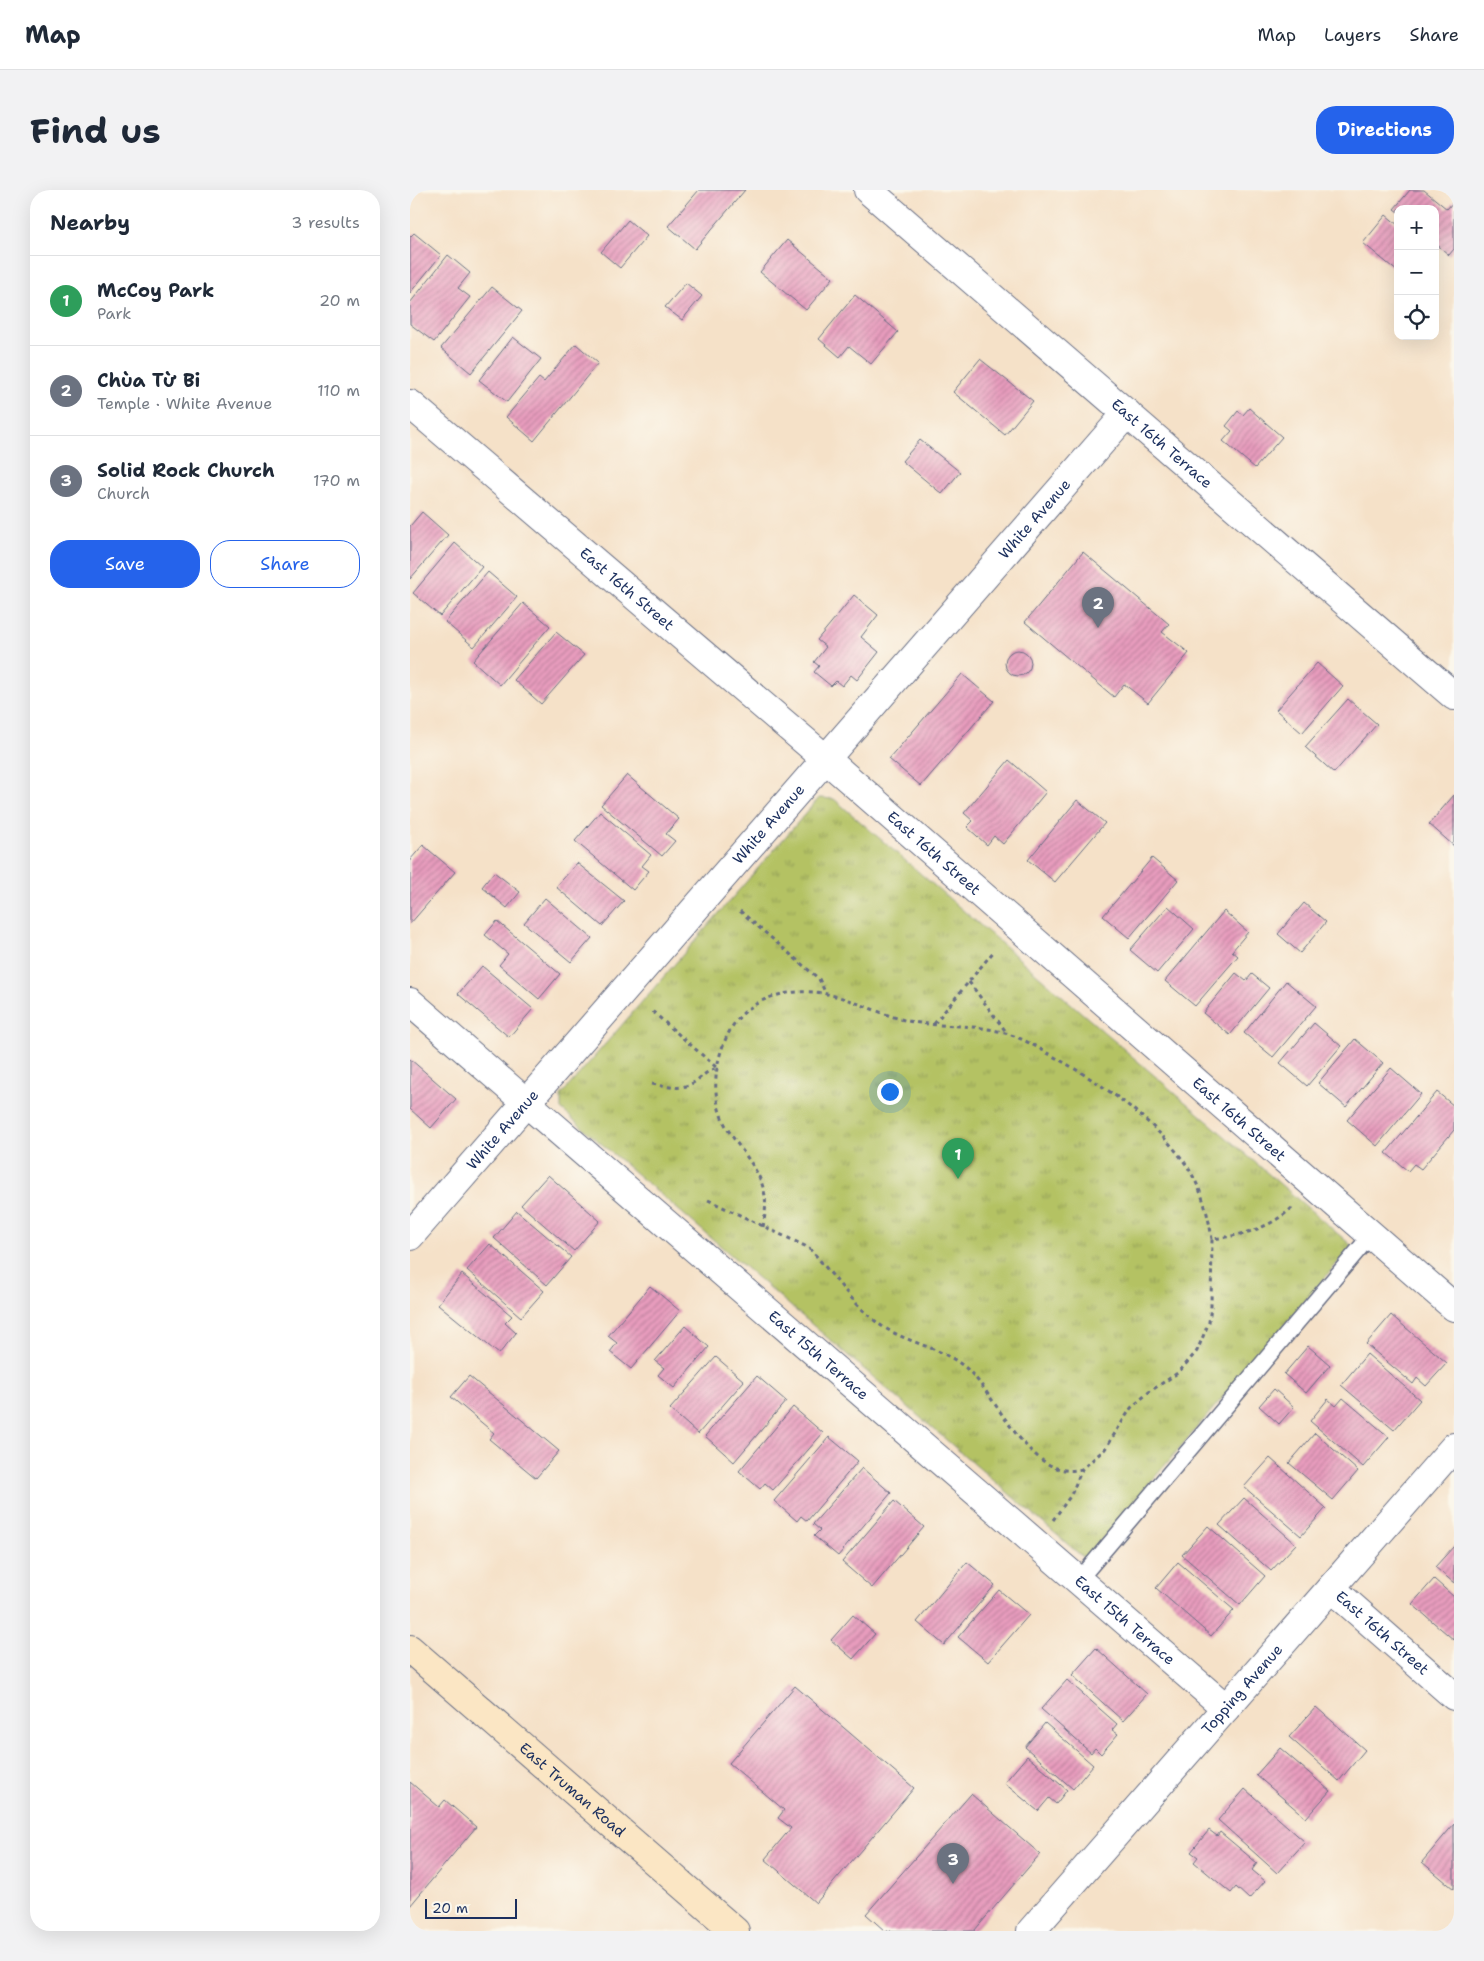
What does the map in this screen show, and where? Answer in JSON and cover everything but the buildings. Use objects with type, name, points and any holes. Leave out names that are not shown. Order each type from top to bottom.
[{"type":"main road","name":"East Truman Road","points":[[410,1649],[735,1931]]},
{"type":"street","name":"East 16th Terrace","points":[[868,190],[1454,696]]},
{"type":"street","name":"East 16th Street","points":[[410,404],[827,760],[1454,1307]]},
{"type":"street","name":"White Avenue","points":[[410,1236],[827,760],[1127,413]]},
{"type":"street","name":"East 15th Terrace","points":[[410,1002],[1226,1708]]},
{"type":"street","name":"Topping Avenue","points":[[1031,1931],[1454,1447]]},
{"type":"street","name":"East 16th Street","points":[[1331,1588],[1454,1696]]},
{"type":"lane","points":[[1078,1581],[1371,1236]]},
{"type":"path","points":[[740,910],[819,978],[826,994]]},
{"type":"path","points":[[934,1024],[994,950]]},
{"type":"path","points":[[968,982],[1007,1034]]},
{"type":"path","points":[[763,1227],[766,1199],[764,1188],[753,1166],[726,1127],[716,1097],[717,1068],[732,1027],[754,1005],[775,996],[787,994],[826,994],[907,1021],[966,1026],[1007,1034],[1090,1077],[1146,1122],[1184,1163],[1194,1180],[1205,1207],[1212,1239],[1212,1306],[1204,1338],[1197,1351],[1179,1372],[1136,1402],[1105,1449],[1082,1469],[1071,1495],[1052,1520]]},
{"type":"path","points":[[652,1011],[717,1068]]},
{"type":"path","points":[[652,1084],[682,1087],[697,1080],[707,1071],[717,1068]]},
{"type":"path","points":[[708,1200],[812,1251],[860,1305],[883,1327],[944,1354],[968,1370],[1019,1436],[1045,1462],[1064,1471],[1082,1469]]},
{"type":"path","points":[[1212,1239],[1238,1236],[1268,1226],[1292,1208]]},
{"type":"green space","points":[[819,798],[834,799],[1352,1246],[1085,1559],[561,1109],[561,1095]]},
{"type":"place","name":"Chùa Từ Bi","points":[[1098,628]]},
{"type":"place","name":"McCoy Park","points":[[958,1179]]},
{"type":"place","name":"Solid Rock Church","points":[[953,1884]]}]
